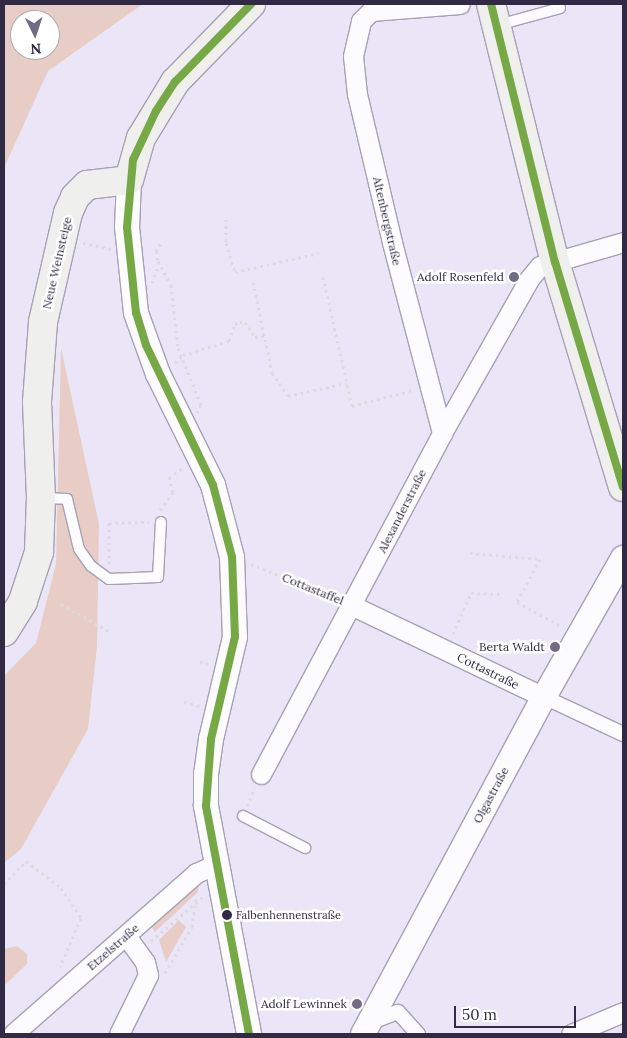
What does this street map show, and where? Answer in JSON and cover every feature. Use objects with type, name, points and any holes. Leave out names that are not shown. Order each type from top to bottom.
[{"type":"main road","points":[[129,180],[141,138],[175,82],[251,4]]},
{"type":"main road","points":[[494,15],[555,262],[623,487]]},
{"type":"main road","name":"Neue Weinsteige","points":[[4,632],[23,601],[39,552],[41,498],[37,402],[39,367],[43,322],[61,239],[72,203],[82,188],[95,182],[129,180]]},
{"type":"street","name":"Altenbergstraße","points":[[442,433],[428,386],[354,75],[355,45],[361,21],[371,11],[460,4]]},
{"type":"street","points":[[129,180],[129,252],[136,313],[158,374],[213,484],[232,557],[235,637],[206,772],[206,806],[217,877],[249,1034]]},
{"type":"street","name":"Alexanderstraße","points":[[261,774],[353,606],[442,433],[529,278],[540,266],[623,242]]},
{"type":"street","name":"Olgastraße","points":[[366,1029],[544,697],[623,558]]},
{"type":"street","name":"Cottastraße","points":[[353,606],[623,734]]},
{"type":"street","name":"Etzelstraße","points":[[13,1034],[196,873],[217,877]]},
{"type":"street","points":[[119,1034],[146,986],[145,962],[139,951],[126,936]]},
{"type":"street","points":[[366,1029],[398,1012],[418,1034]]},
{"type":"street","points":[[571,1034],[623,1012]]},
{"type":"lane","points":[[494,15],[559,6]]},
{"type":"lane","points":[[41,498],[66,499],[79,549],[91,566],[109,579],[158,577],[156,522]]},
{"type":"lane","points":[[243,816],[305,848]]},
{"type":"path","points":[[226,219],[226,243],[235,272],[320,253]]},
{"type":"path","points":[[61,239],[129,252]]},
{"type":"path","points":[[161,244],[156,250],[158,261],[171,286],[178,348],[183,355],[201,405],[201,410],[182,423]]},
{"type":"path","points":[[323,277],[352,406],[428,386]]},
{"type":"path","points":[[253,282],[272,373],[288,396],[346,383]]},
{"type":"path","points":[[158,374],[183,355],[229,341],[235,324],[240,322],[245,322],[255,337],[264,336]]},
{"type":"path","points":[[109,579],[109,523],[156,522],[173,492],[169,478]]},
{"type":"path","points":[[470,553],[540,559],[517,602],[579,636]]},
{"type":"path","name":"Cottastaffel","points":[[272,573],[353,606]]},
{"type":"path","points":[[445,651],[472,593],[504,594]]},
{"type":"path","points":[[61,604],[109,631]]},
{"type":"path","points":[[184,702],[208,708]]},
{"type":"path","points":[[4,884],[26,861],[61,888],[81,918],[60,967]]},
{"type":"path","points":[[139,951],[196,899],[217,877]]},
{"type":"path","points":[[146,986],[163,976],[192,927],[196,899]]},
{"type":"shaded area","points":[[4,4],[143,4],[48,71],[4,168]]},
{"type":"shaded area","points":[[61,348],[99,524],[97,647],[88,729],[21,849],[4,863],[4,676],[36,643],[56,564]]},
{"type":"shaded area","points":[[199,879],[198,892],[155,932],[149,924]]},
{"type":"shaded area","points":[[179,920],[186,927],[166,962],[159,940]]},
{"type":"shaded area","points":[[17,946],[27,954],[27,964],[4,986],[4,949]]},
{"type":"transit line","points":[[249,1034],[206,806],[211,739],[235,637],[232,557],[213,485],[146,345],[136,313],[127,227],[133,160],[156,111],[175,82],[251,4]]},
{"type":"transit line","points":[[491,4],[555,262],[623,487]]},
{"type":"place","name":"Adolf Rosenfeld","points":[[514,277]]},
{"type":"place","name":"Berta Waldt","points":[[555,647]]},
{"type":"place","name":"Falbenhennenstraße","points":[[227,915]]},
{"type":"place","name":"Adolf Lewinnek","points":[[357,1004]]}]
